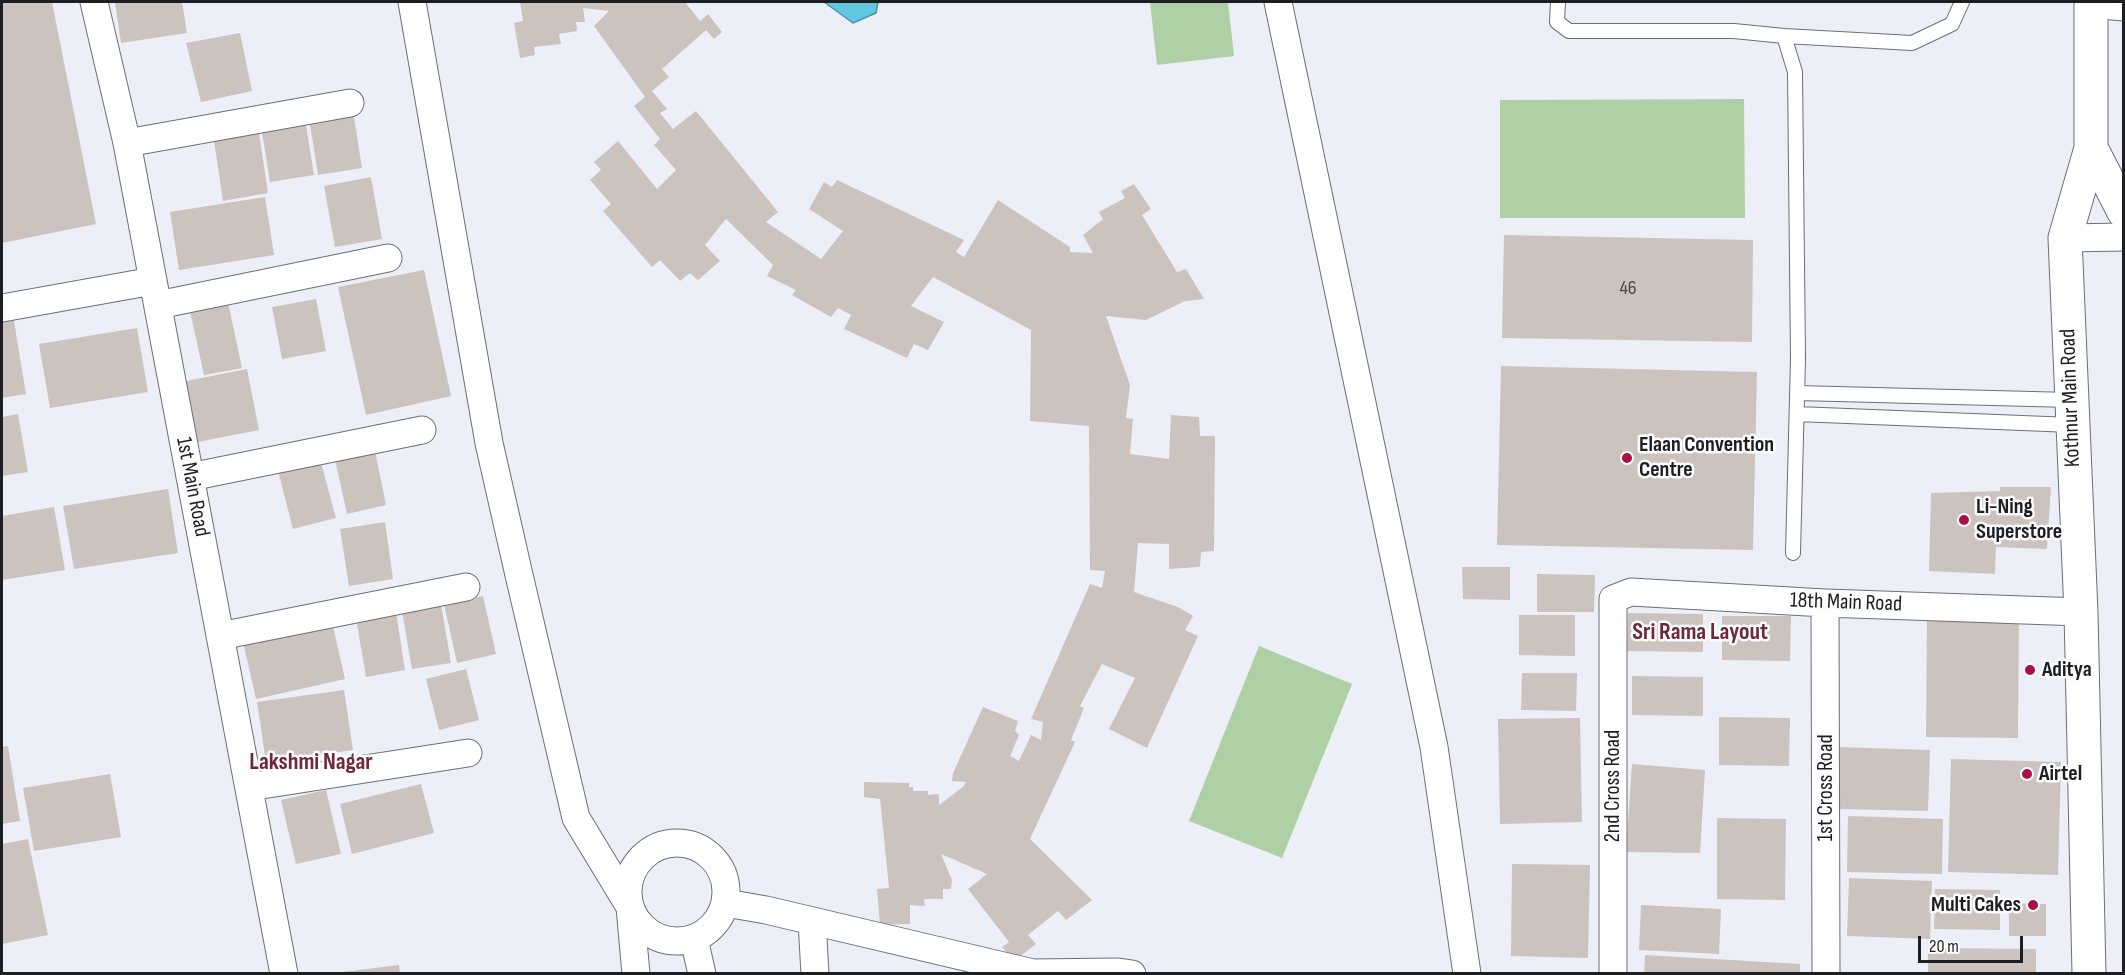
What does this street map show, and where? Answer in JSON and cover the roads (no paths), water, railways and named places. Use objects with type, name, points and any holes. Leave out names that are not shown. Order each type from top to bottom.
[{"type":"main road","points":[[2091,2],[2091,148],[2124,212]]},
{"type":"main road","name":"Kothnur Main Road","points":[[2089,974],[2080,612],[2065,238],[2091,148]]},
{"type":"street","name":"1st Main Road","points":[[94,2],[127,143],[284,974]]},
{"type":"street","points":[[412,2],[489,443],[576,818],[630,907],[637,921],[656,936],[679,942],[694,939],[708,931],[720,918],[726,903],[727,886],[722,870],[712,856],[699,847],[683,842],[666,843],[650,850],[638,861],[630,876],[627,892],[630,907],[636,974]]},
{"type":"street","points":[[1278,2],[1434,747],[1467,974]]},
{"type":"street","points":[[2091,2],[2124,7]]},
{"type":"street","points":[[127,143],[350,103]]},
{"type":"street","points":[[2065,238],[2124,237]]},
{"type":"street","points":[[2,308],[155,293],[388,258]]},
{"type":"street","points":[[190,477],[422,430]]},
{"type":"street","points":[[220,636],[466,587]]},
{"type":"street","name":"18th Main Road","points":[[1613,599],[1631,592],[1825,603],[2080,612]]},
{"type":"street","name":"2nd Cross Road","points":[[1613,599],[1613,974]]},
{"type":"street","name":"1st Cross Road","points":[[1825,603],[1826,974]]},
{"type":"street","points":[[249,787],[468,753]]},
{"type":"street","points":[[726,903],[812,921],[943,962],[1032,973],[1118,972],[1132,974]]},
{"type":"street","points":[[812,921],[815,974]]},
{"type":"street","points":[[694,939],[702,974]]},
{"type":"lane","points":[[1558,2],[1557,22],[1569,31],[1734,31],[1912,43],[1952,24],[1962,2]]},
{"type":"lane","points":[[1784,36],[1795,72],[1797,414],[1793,553]]},
{"type":"lane","points":[[1797,393],[2071,413]]},
{"type":"lane","points":[[1797,414],[2071,413]]},
{"type":"water","points":[[824,2],[878,2],[876,13],[853,23]]},
{"type":"place","name":"Elaan Convention Centre","points":[[1627,458]]},
{"type":"place","name":"Li-Ning Superstore","points":[[1964,520]]},
{"type":"place","name":"Aditya","points":[[2030,670]]},
{"type":"place","name":"Airtel","points":[[2027,774]]},
{"type":"place","name":"Multi Cakes","points":[[2033,905]]},
{"type":"district","name":"Sri Rama Layout","points":[[1700,633]]},
{"type":"district","name":"Lakshmi Nagar","points":[[311,763]]}]
